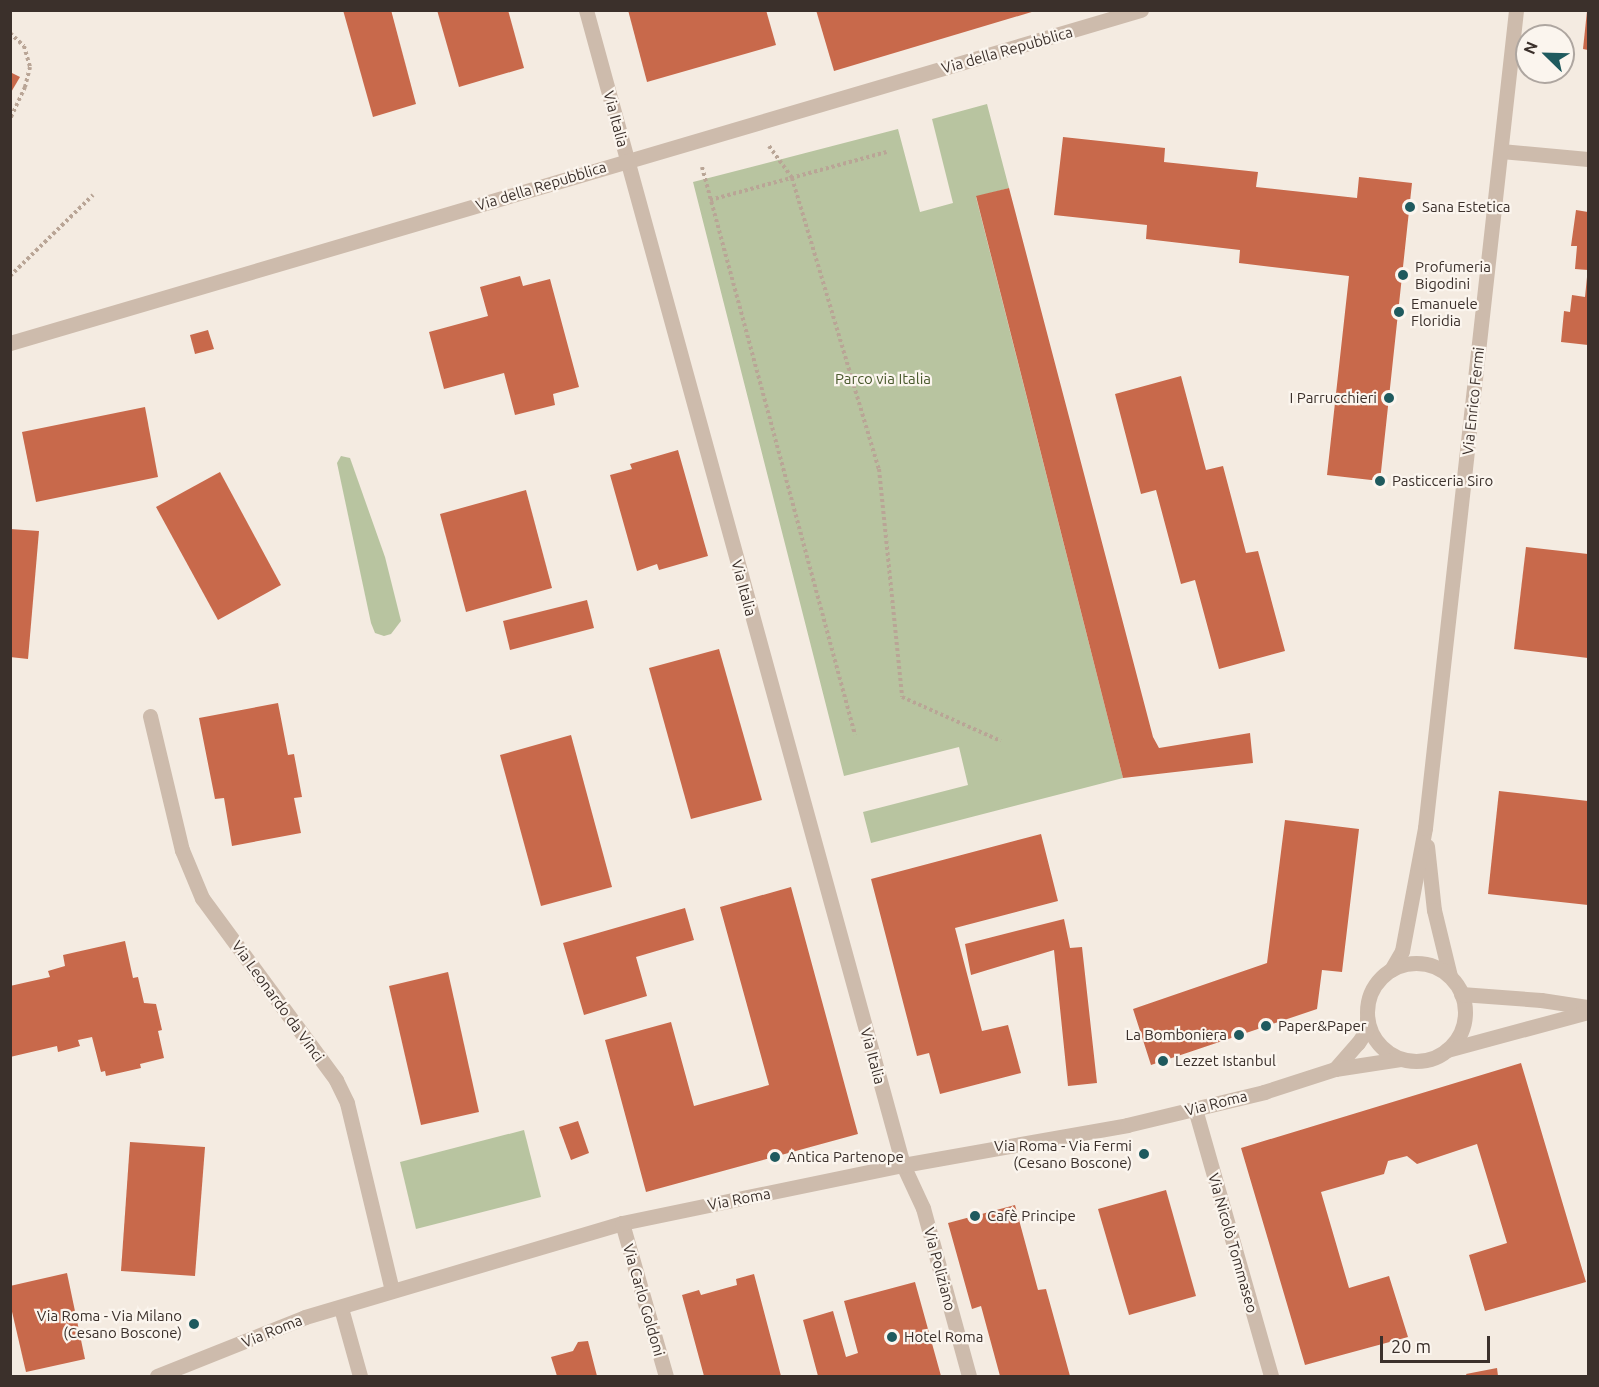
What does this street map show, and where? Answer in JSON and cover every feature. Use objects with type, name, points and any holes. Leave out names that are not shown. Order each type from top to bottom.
[{"type":"street","name":"Via Italia","points":[[586,10],[903,1165]]},
{"type":"street","name":"Via della Repubblica","points":[[10,343],[1141,10]]},
{"type":"street","name":"Via Enrico Fermi","points":[[1391,970],[1402,951],[1425,828],[1516,10]]},
{"type":"street","points":[[1501,151],[1588,159]]},
{"type":"street","name":"Via Leonardo da Vinci","points":[[150,716],[182,850],[202,898],[336,1080],[347,1103],[354,1122],[392,1291]]},
{"type":"street","name":"Via Enrico Fermi","points":[[1425,828],[1434,910],[1450,976]]},
{"type":"street","points":[[1335,1069],[1367,1029],[1368,999],[1377,982],[1391,970],[1406,964],[1421,963],[1437,968],[1450,976],[1461,994],[1465,1014],[1460,1034],[1447,1050]]},
{"type":"street","points":[[1461,994],[1541,1000],[1588,1007]]},
{"type":"street","points":[[1367,1018],[1372,1035],[1384,1049],[1400,1059],[1416,1061],[1433,1059],[1447,1050],[1588,1012]]},
{"type":"street","name":"Via Roma","points":[[157,1377],[305,1317],[622,1223],[903,1165],[1127,1125],[1264,1092],[1335,1069],[1400,1059]]},
{"type":"street","name":"Via Nicolò Tommaseo","points":[[1195,1109],[1271,1377]]},
{"type":"street","name":"Via Poliziano","points":[[903,1165],[922,1208],[969,1377]]},
{"type":"street","name":"Via Carlo Goldoni","points":[[622,1223],[666,1377]]},
{"type":"street","points":[[341,1308],[360,1377]]},
{"type":"path","points":[[10,33],[24,46],[30,67],[25,87],[10,119]]},
{"type":"path","points":[[753,123],[792,178],[879,469],[902,697],[1001,741]]},
{"type":"path","points":[[695,141],[855,735]]},
{"type":"path","points":[[710,200],[887,152]]},
{"type":"path","points":[[10,276],[93,195]]},
{"type":"green space","name":"Parco via Italia","points":[[987,104],[1009,188],[976,197],[1123,778],[871,843],[863,812],[968,785],[959,747],[844,776],[693,182],[898,129],[920,212],[953,203],[932,119]]},
{"type":"green space","points":[[341,456],[350,458],[385,557],[401,621],[391,634],[384,636],[375,633],[371,623],[337,463]]},
{"type":"green space","points":[[524,1130],[541,1197],[416,1229],[400,1162]]},
{"type":"building","points":[[343,10],[391,10],[416,104],[373,117]]},
{"type":"building","points":[[437,10],[508,10],[524,68],[459,87]]},
{"type":"building","points":[[628,10],[766,10],[776,45],[647,82]]},
{"type":"building","points":[[816,10],[1035,10],[1035,11],[834,71]]},
{"type":"building","points":[[1588,11],[1588,50],[1583,49]]},
{"type":"building","points":[[10,72],[20,77],[10,94]]},
{"type":"building","points":[[1063,137],[1165,148],[1164,162],[1258,172],[1256,187],[1357,198],[1359,177],[1412,183],[1380,481],[1327,475],[1349,276],[1239,263],[1240,250],[1146,239],[1147,225],[1054,215]]},
{"type":"building","points":[[1009,188],[1153,737],[1159,748],[1250,733],[1253,763],[1123,778],[976,196]]},
{"type":"building","points":[[1576,210],[1588,212],[1588,270],[1575,269],[1577,246],[1571,246]]},
{"type":"building","points":[[520,276],[523,286],[550,279],[579,387],[553,394],[555,405],[515,415],[504,373],[444,389],[429,332],[488,316],[480,287]]},
{"type":"building","points":[[1587,277],[1588,345],[1561,342],[1564,311],[1570,312],[1572,295],[1585,297]]},
{"type":"building","points":[[208,330],[214,349],[195,354],[190,335]]},
{"type":"building","points":[[1181,376],[1206,470],[1223,466],[1246,553],[1258,551],[1285,651],[1219,669],[1195,580],[1181,584],[1156,490],[1141,494],[1115,394]]},
{"type":"building","points":[[145,407],[158,477],[36,502],[22,432]]},
{"type":"building","points":[[678,450],[708,556],[659,570],[657,564],[637,571],[610,475],[632,469],[630,464]]},
{"type":"building","points":[[220,472],[281,585],[218,620],[156,507]]},
{"type":"building","points":[[526,490],[552,588],[466,612],[440,514]]},
{"type":"building","points":[[10,529],[39,531],[28,659],[10,657]]},
{"type":"building","points":[[1526,547],[1588,554],[1588,658],[1514,649]]},
{"type":"building","points":[[587,600],[594,628],[510,650],[503,621]]},
{"type":"building","points":[[719,649],[762,800],[691,819],[649,668]]},
{"type":"building","points":[[278,703],[288,755],[294,754],[302,797],[294,798],[301,833],[232,846],[224,798],[215,799],[199,718]]},
{"type":"building","points":[[571,735],[612,887],[541,906],[500,755]]},
{"type":"building","points":[[1499,791],[1588,801],[1588,905],[1488,894]]},
{"type":"building","points":[[1285,820],[1359,829],[1342,972],[1322,970],[1317,1009],[1151,1065],[1133,1009],[1267,963]]},
{"type":"building","points":[[1041,834],[1058,901],[955,928],[982,1031],[1008,1025],[1021,1073],[940,1094],[929,1053],[917,1056],[871,879]]},
{"type":"building","points":[[791,887],[858,1134],[646,1192],[605,1040],[671,1022],[694,1106],[769,1085],[720,907]]},
{"type":"building","points":[[685,908],[694,940],[636,957],[647,996],[584,1015],[563,943]]},
{"type":"building","points":[[1064,919],[1070,948],[1082,947],[1097,1083],[1068,1086],[1054,950],[971,975],[965,944]]},
{"type":"building","points":[[125,941],[133,978],[138,977],[144,1003],[156,1004],[162,1030],[158,1031],[164,1058],[140,1064],[141,1068],[106,1076],[105,1071],[101,1072],[92,1037],[78,1040],[80,1046],[58,1052],[57,1046],[10,1057],[10,986],[50,977],[48,971],[65,966],[63,955]]},
{"type":"building","points":[[448,972],[479,1112],[421,1125],[389,986]]},
{"type":"building","points":[[1521,1063],[1586,1282],[1485,1311],[1469,1255],[1507,1243],[1477,1144],[1417,1164],[1407,1156],[1388,1161],[1384,1174],[1321,1192],[1349,1288],[1389,1276],[1408,1337],[1305,1365],[1241,1148]]},
{"type":"building","points":[[578,1121],[589,1153],[571,1160],[559,1127]]},
{"type":"building","points":[[130,1142],[205,1147],[195,1276],[121,1271]]},
{"type":"building","points":[[1166,1190],[1196,1296],[1129,1315],[1098,1209]]},
{"type":"building","points":[[1015,1205],[1038,1290],[1046,1289],[1070,1376],[1000,1376],[981,1306],[972,1309],[948,1223]]},
{"type":"building","points":[[67,1273],[85,1359],[26,1372],[10,1303],[10,1286]]},
{"type":"building","points":[[754,1274],[781,1376],[704,1376],[682,1295],[699,1290],[701,1295],[737,1285],[736,1279]]},
{"type":"building","name":"Hotel Roma","points":[[915,1282],[941,1376],[818,1376],[803,1320],[833,1311],[846,1357],[858,1353],[844,1301]]},
{"type":"building","points":[[588,1341],[597,1376],[557,1376],[551,1357],[573,1351],[578,1342]]},
{"type":"building","points":[[1497,1368],[1498,1376],[1467,1376],[1466,1374]]},
{"type":"place","name":"Sana Estetica","points":[[1410,207]]},
{"type":"place","name":"Profumeria Bigodini","points":[[1403,275]]},
{"type":"place","name":"Emanuele Floridia","points":[[1399,312]]},
{"type":"place","name":"I Parrucchieri","points":[[1389,398]]},
{"type":"place","name":"Pasticceria Siro","points":[[1380,481]]},
{"type":"place","name":"Paper&Paper","points":[[1266,1026]]},
{"type":"place","name":"La Bomboniera","points":[[1239,1035]]},
{"type":"place","name":"Lezzet Istanbul","points":[[1163,1061]]},
{"type":"place","name":"Via Roma - Via Fermi (Cesano Boscone)","points":[[1144,1154]]},
{"type":"place","name":"Antica Partenope","points":[[775,1157]]},
{"type":"place","name":"Cafè Principe","points":[[975,1216]]},
{"type":"place","name":"Via Roma - Via Milano (Cesano Boscone)","points":[[194,1324]]},
{"type":"place","name":"Hotel Roma","points":[[892,1337]]}]
